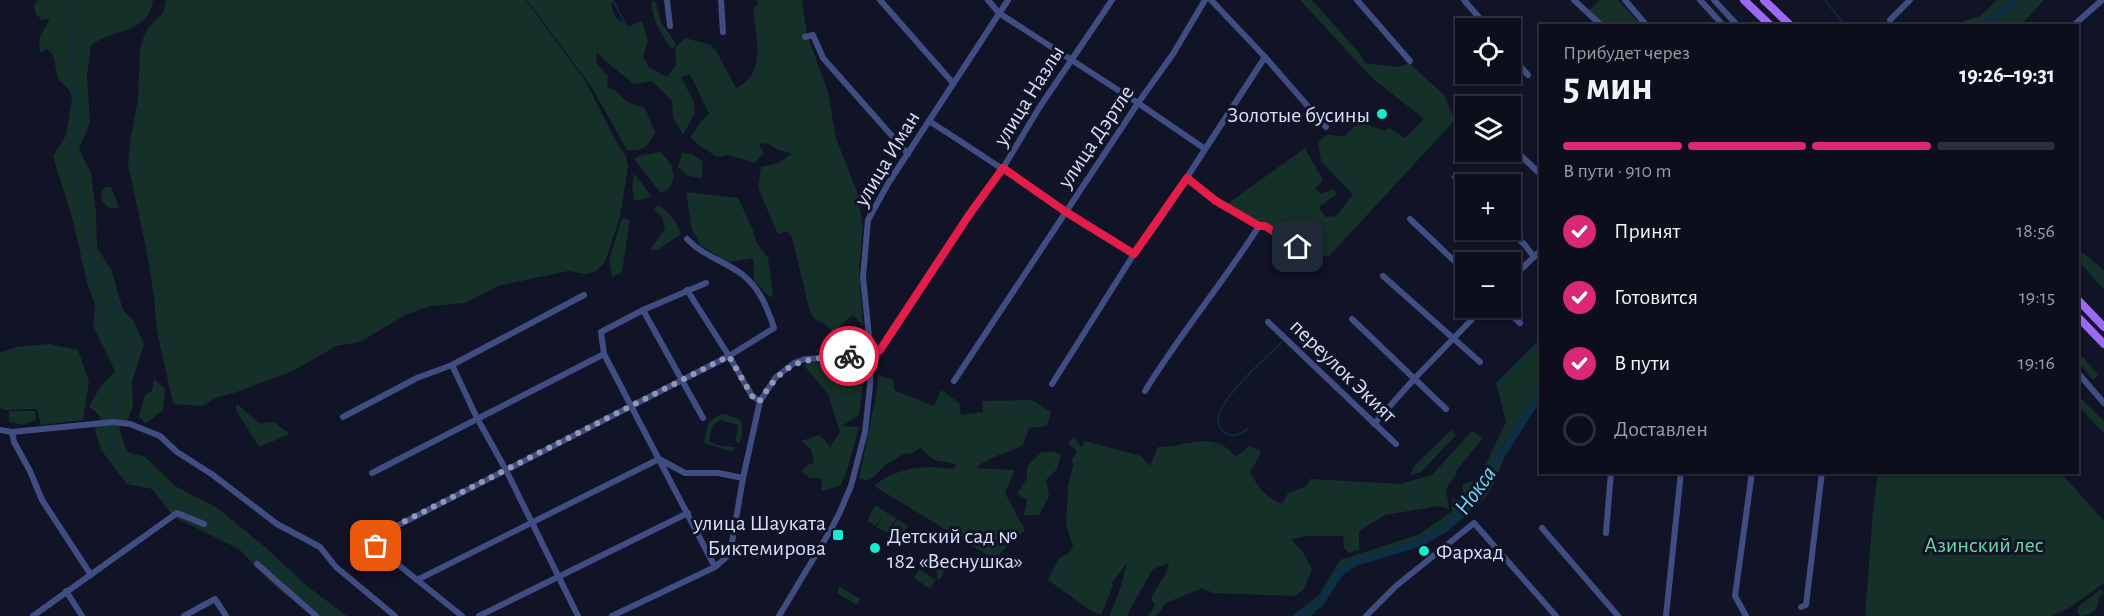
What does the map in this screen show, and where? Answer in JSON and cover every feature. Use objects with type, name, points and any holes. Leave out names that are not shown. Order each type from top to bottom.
[{"type":"main road","points":[[1744,0],[1769,24]]},
{"type":"main road","points":[[1764,0],[1789,24]]},
{"type":"main road","points":[[2079,301],[2104,327]]},
{"type":"main road","points":[[2079,318],[2104,344]]},
{"type":"street","points":[[667,0],[670,26]]},
{"type":"street","points":[[721,0],[723,32]]},
{"type":"street","points":[[880,0],[953,83]]},
{"type":"street","points":[[988,0],[999,12],[1205,149]]},
{"type":"street","name":"улица Иман","points":[[779,616],[830,531],[851,486],[868,412],[871,356],[863,278],[868,220],[889,182],[1008,0]]},
{"type":"street","name":"улица Назлы","points":[[871,356],[877,354],[893,332],[1112,0]]},
{"type":"street","name":"улица Дэртле","points":[[954,381],[1138,103],[1173,54],[1205,0]]},
{"type":"street","points":[[1211,0],[1326,127]]},
{"type":"street","points":[[1357,0],[1410,61]]},
{"type":"street","points":[[1464,0],[1479,18]]},
{"type":"street","points":[[1574,0],[1600,24]]},
{"type":"street","points":[[1625,0],[1645,24]]},
{"type":"street","points":[[1700,0],[1722,24]]},
{"type":"street","points":[[1714,0],[1736,24]]},
{"type":"street","points":[[1890,20],[1910,0]]},
{"type":"street","points":[[2075,24],[2102,0]]},
{"type":"street","points":[[805,37],[813,35],[823,58],[908,154]]},
{"type":"street","points":[[1052,384],[1134,254],[1187,178],[1265,57]]},
{"type":"street","points":[[1521,67],[1528,75]]},
{"type":"street","points":[[929,121],[1134,254]]},
{"type":"street","points":[[1521,156],[1539,173]]},
{"type":"street","points":[[1187,178],[1216,201],[1259,226],[1265,226],[1314,258]]},
{"type":"street","points":[[1410,219],[1455,262]]},
{"type":"street","points":[[1145,391],[1173,346],[1230,270],[1259,226]]},
{"type":"street","points":[[462,616],[380,550],[374,542],[376,536],[729,356],[774,328],[766,303],[755,287],[742,274],[696,249],[687,239]]},
{"type":"street","points":[[1520,240],[1534,257]]},
{"type":"street","points":[[1521,269],[1539,252]]},
{"type":"street","points":[[1383,276],[1480,363]]},
{"type":"street","points":[[706,283],[643,310],[601,332],[604,354],[715,567]]},
{"type":"street","points":[[687,290],[752,396],[759,402]]},
{"type":"street","points":[[343,417],[417,378],[452,364],[584,295]]},
{"type":"street","points":[[643,310],[703,418]]},
{"type":"street","points":[[1374,424],[1473,318]]},
{"type":"street","points":[[1514,318],[1520,324]]},
{"type":"street","points":[[1352,320],[1446,409]]},
{"type":"street","name":"переулок Экият","points":[[1268,322],[1396,444]]},
{"type":"street","points":[[372,473],[604,354]]},
{"type":"street","points":[[612,616],[715,567],[730,554],[759,402],[771,382],[794,363],[805,359],[871,356]]},
{"type":"street","points":[[452,364],[578,616]]},
{"type":"street","points":[[2079,374],[2104,403]]},
{"type":"street","points":[[0,430],[12,432],[111,422],[130,424],[160,436],[177,452],[213,475],[277,524],[320,547],[336,567],[396,616]]},
{"type":"street","points":[[12,432],[14,442],[30,471],[42,500],[90,574]]},
{"type":"street","points":[[660,459],[685,473],[718,473],[743,478]]},
{"type":"street","points":[[417,580],[660,459]]},
{"type":"street","points":[[1606,533],[1611,474]]},
{"type":"street","points":[[1666,616],[1681,474]]},
{"type":"street","points":[[1746,616],[1735,596],[1752,474]]},
{"type":"street","points":[[1801,607],[1806,605],[1822,474]]},
{"type":"street","points":[[33,616],[177,513],[204,524]]},
{"type":"street","points":[[479,616],[688,513]]},
{"type":"street","points":[[1366,616],[1396,586],[1474,523],[1556,616]]},
{"type":"street","points":[[1542,528],[1618,616]]},
{"type":"street","points":[[257,564],[316,616]]},
{"type":"street","points":[[66,591],[82,616]]},
{"type":"street","points":[[184,616],[214,599],[226,616]]},
{"type":"green space","points":[[38,0],[153,0],[150,11],[138,25],[91,45],[87,76],[90,123],[79,149],[91,173],[96,212],[97,248],[111,269],[123,310],[133,320],[144,344],[132,382],[133,406],[128,420],[119,428],[127,452],[145,457],[175,486],[216,507],[264,546],[307,586],[347,616],[314,616],[278,589],[239,549],[174,517],[152,489],[127,484],[101,450],[95,430],[101,417],[89,406],[101,386],[115,371],[93,326],[95,305],[53,156],[66,135],[72,99],[70,91],[58,79],[53,55],[47,49],[40,53],[39,39],[50,18],[42,20],[36,14],[34,6]]},
{"type":"green space","points":[[166,0],[526,0],[586,82],[618,145],[626,156],[628,167],[620,217],[605,262],[595,272],[585,274],[568,271],[498,286],[465,303],[431,306],[407,314],[360,342],[336,346],[295,370],[215,398],[202,406],[173,404],[157,331],[147,253],[128,165],[138,99],[140,51],[147,29],[163,13]]},
{"type":"green space","points":[[527,0],[614,0],[611,4],[616,18],[629,26],[642,21],[648,41],[643,57],[649,67],[667,77],[676,65],[675,48],[685,38],[711,45],[736,88],[746,82],[756,64],[757,42],[753,8],[757,5],[757,0],[802,0],[807,34],[828,92],[836,138],[857,192],[863,228],[859,268],[863,326],[853,315],[838,328],[861,347],[851,352],[825,324],[814,319],[809,308],[792,238],[787,231],[778,234],[758,188],[761,167],[778,163],[792,154],[774,148],[768,143],[759,144],[764,153],[755,163],[728,155],[717,157],[690,137],[709,114],[690,74],[681,77],[694,102],[695,113],[683,135],[673,118],[672,101],[652,81],[634,84],[597,52],[596,62],[608,76],[607,87],[616,91],[627,102],[645,108],[655,132],[645,147],[638,150],[627,150],[592,88]]},
{"type":"green space","points":[[655,0],[661,22],[676,44],[672,49],[656,22],[651,3]]},
{"type":"green space","points":[[1300,0],[1312,0],[1361,55],[1365,63],[1398,67],[1409,63],[1444,95],[1455,120],[1329,256],[1316,255],[1265,223],[1258,222],[1227,204],[1305,148],[1323,180],[1315,189],[1321,194],[1333,189],[1337,194],[1319,207],[1325,217],[1336,216],[1353,195],[1321,161],[1318,142],[1326,135],[1344,136],[1360,122],[1385,131],[1389,128],[1405,138],[1424,119],[1372,78]]},
{"type":"green space","points":[[1600,0],[1618,0],[1640,24],[1603,24],[1589,10]]},
{"type":"green space","points":[[1997,0],[2044,0],[2022,24],[1955,24],[1980,16]]},
{"type":"green space","points":[[661,152],[671,164],[674,177],[670,187],[661,193],[634,159],[642,155]]},
{"type":"green space","points":[[682,153],[693,154],[703,162],[702,178],[688,176],[678,167]]},
{"type":"green space","points":[[634,173],[652,197],[634,201],[632,185]]},
{"type":"green space","points":[[105,187],[111,187],[119,206],[116,209],[108,207],[101,200]]},
{"type":"green space","points":[[686,192],[738,198],[756,242],[768,258],[773,293],[771,298],[754,281],[753,258],[729,262],[701,246],[692,229]]},
{"type":"green space","points":[[658,205],[672,218],[681,234],[658,250],[650,250],[665,229],[662,217],[654,209]]},
{"type":"green space","points":[[622,218],[630,220],[622,272],[612,277],[609,260]]},
{"type":"green space","points":[[2079,250],[2104,270],[2104,290],[2079,261]]},
{"type":"green space","points":[[1539,338],[1539,402],[1506,453],[1495,482],[1486,497],[1453,527],[1419,545],[1357,564],[1342,573],[1314,614],[1292,616],[1319,595],[1340,560],[1420,534],[1452,511],[1452,498],[1462,501],[1463,484],[1478,480],[1506,422],[1496,383]]},
{"type":"green space","points":[[49,344],[78,350],[89,381],[83,420],[41,425],[37,409],[4,410],[0,408],[0,353],[16,347]]},
{"type":"green space","points":[[2079,353],[2099,375],[2093,380],[2079,363]]},
{"type":"green space","points":[[805,363],[838,366],[847,374],[860,372],[863,383],[859,415],[842,426],[859,427],[847,471],[840,486],[821,491],[822,481],[819,478],[810,478],[801,471],[807,465],[814,463],[811,449],[801,441],[820,435],[830,447],[840,432],[828,394],[806,368]]},
{"type":"green space","points":[[878,375],[894,380],[894,390],[934,406],[941,390],[959,403],[961,415],[983,412],[982,401],[1032,400],[1051,412],[1047,426],[1029,428],[1023,445],[992,458],[977,468],[1015,470],[1005,493],[1025,530],[994,559],[874,486],[901,471],[932,467],[953,469],[956,464],[934,460],[920,448],[913,453],[903,454],[884,466],[867,481],[859,478],[876,396]]},
{"type":"green space","points":[[154,379],[165,389],[163,410],[145,424],[139,416],[145,395],[152,391]]},
{"type":"green space","points":[[2079,397],[2104,421],[2104,434],[2079,406]]},
{"type":"green space","points":[[237,404],[259,423],[274,422],[290,434],[259,447],[236,410]]},
{"type":"green space","points":[[9,411],[35,411],[36,420],[22,425],[9,422]]},
{"type":"green space","points":[[726,414],[740,420],[742,436],[740,442],[738,444],[736,440],[738,425],[720,420],[713,425],[709,441],[716,445],[735,447],[735,450],[730,451],[704,443],[708,423],[719,415]]},
{"type":"green space","points":[[1451,430],[1456,435],[1421,472],[1411,475],[1413,467]]},
{"type":"green space","points":[[1472,431],[1483,438],[1457,470],[1446,489],[1449,509],[1438,506],[1385,515],[1359,531],[1359,550],[1349,553],[1344,548],[1343,536],[1309,536],[1291,539],[1303,552],[1312,569],[1304,589],[1295,596],[1213,593],[1202,588],[1166,603],[1156,616],[1148,616],[1155,605],[1151,598],[1167,571],[1169,563],[1153,569],[1128,616],[1109,616],[1127,563],[1112,582],[1113,586],[1101,615],[1091,611],[1048,580],[1059,558],[1069,553],[1073,546],[1066,525],[1068,486],[1073,466],[1072,459],[1076,454],[1076,450],[1068,444],[1074,437],[1081,447],[1085,441],[1141,456],[1150,466],[1158,447],[1209,442],[1227,449],[1236,457],[1249,446],[1260,450],[1260,455],[1250,472],[1253,478],[1266,494],[1282,504],[1288,493],[1307,486],[1310,479],[1400,484],[1432,475]]},
{"type":"green space","points":[[1042,452],[1054,452],[1061,455],[1057,469],[1046,480],[1049,496],[1039,515],[1024,515],[1027,500],[1017,494],[1027,478],[1027,466]]},
{"type":"green space","name":"Азинский лес","points":[[1878,474],[2062,474],[2104,521],[2104,583],[2071,607],[2052,616],[1865,616]]},
{"type":"green space","points":[[875,505],[896,518],[887,533],[876,527],[883,514],[875,526],[867,521]]},
{"type":"green space","points":[[897,519],[908,526],[898,540],[888,534]]},
{"type":"green space","points":[[931,560],[938,561],[945,570],[940,579],[938,579],[937,572],[927,565]]},
{"type":"green space","points":[[919,569],[936,580],[930,589],[914,578]]},
{"type":"green space","points":[[839,586],[860,599],[857,605],[837,593]]},
{"type":"green space","points":[[2101,589],[2104,593],[2099,597],[2096,608],[2088,615],[2080,616],[2077,612],[2079,606]]},
{"type":"waterway","points":[[71,0],[73,64],[71,76],[76,95],[77,119],[70,145],[86,227],[88,252],[111,293],[122,323],[136,340],[130,362],[120,375],[113,418]]},
{"type":"waterway","points":[[613,0],[638,49]]},
{"type":"waterway","points":[[1825,0],[1843,24]]},
{"type":"waterway","name":"Нокса","points":[[1983,24],[1993,19],[2015,0]]},
{"type":"waterway","points":[[89,256],[93,272],[92,286],[101,309],[101,324],[123,370]]},
{"type":"waterway","points":[[1248,429],[1237,435],[1228,435],[1219,426],[1220,412],[1244,379],[1282,342]]},
{"type":"waterway","name":"Нокса","points":[[1299,616],[1319,604],[1340,572],[1355,562],[1419,543],[1447,527],[1473,499],[1539,396]]},
{"type":"waterway","points":[[111,426],[109,438],[123,458],[175,500],[258,552],[331,616]]},
{"type":"way so far","points":[[376,546],[374,542],[376,536],[729,356],[752,396],[759,402],[771,382],[794,363],[805,359],[849,356]]},
{"type":"place","name":"Золотые бусины","points":[[1382,114]]},
{"type":"place","name":"улица Шауката Биктемирова","points":[[838,535]]},
{"type":"place","name":"Детский сад № 182 «Веснушка»","points":[[875,548]]},
{"type":"place","name":"Фархад","points":[[1424,551]]},
{"type":"route","points":[[849,356],[877,354],[1003,168],[1066,212],[1134,254],[1187,178],[1216,201],[1259,226],[1265,226],[1298,247]]}]
